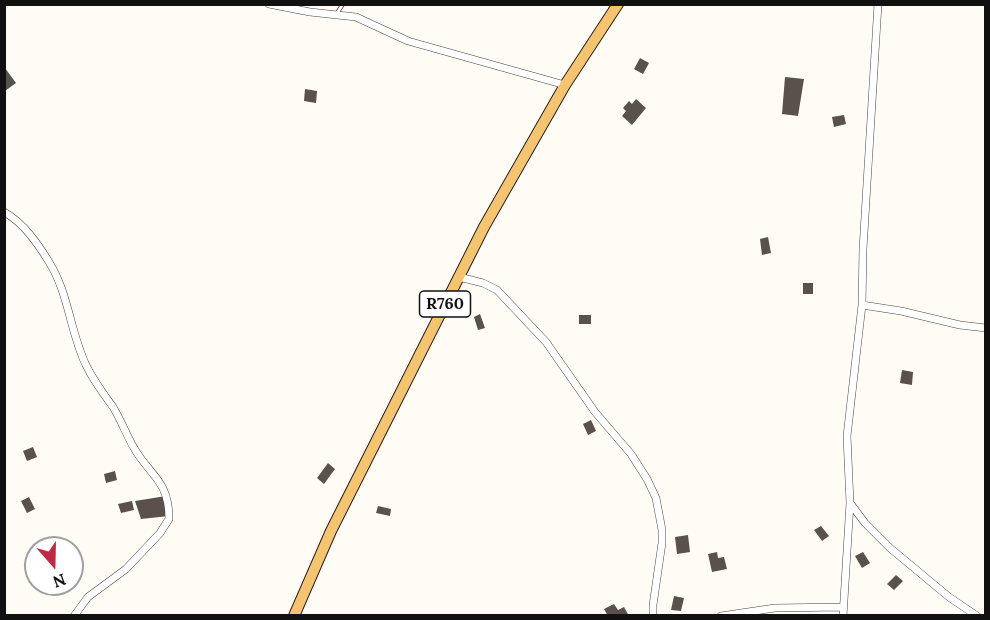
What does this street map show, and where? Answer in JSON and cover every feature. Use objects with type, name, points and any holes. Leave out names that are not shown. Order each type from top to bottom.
[{"type":"main road","name":"R760","points":[[294,615],[332,531],[502,195],[565,85],[618,4]]},
{"type":"street","points":[[269,4],[310,12],[356,16],[408,41],[565,85]]},
{"type":"street","points":[[843,615],[850,503],[847,436],[862,305],[863,249],[878,4]]},
{"type":"street","points":[[4,212],[19,222],[50,264],[62,287],[87,368],[123,424],[135,449],[161,483],[168,504],[169,519],[160,533],[126,570],[88,597],[74,615]]},
{"type":"street","points":[[459,277],[490,285],[533,327],[647,478],[656,498],[662,530],[653,615]]},
{"type":"street","points":[[862,305],[901,310],[960,325],[986,328]]},
{"type":"street","points":[[850,503],[865,523],[890,548],[949,597],[977,615]]},
{"type":"street","points":[[721,615],[775,608],[843,607]]},
{"type":"lane","points":[[337,13],[343,4]]},
{"type":"building","points":[[640,58],[649,63],[643,74],[634,69]]},
{"type":"building","points":[[5,68],[16,83],[5,91]]},
{"type":"building","points":[[785,77],[804,79],[798,116],[782,114]]},
{"type":"building","points":[[305,89],[317,91],[316,103],[304,101]]},
{"type":"building","points":[[636,99],[646,108],[632,125],[622,116],[626,111],[623,108],[629,101],[632,104]]},
{"type":"building","points":[[844,115],[846,124],[834,127],[832,117]]},
{"type":"building","points":[[768,237],[771,253],[762,255],[760,239]]},
{"type":"building","points":[[803,283],[813,283],[813,294],[803,294]]},
{"type":"building","points":[[480,314],[485,328],[478,330],[474,317]]},
{"type":"building","points":[[579,315],[591,315],[591,324],[579,324]]},
{"type":"building","points":[[902,370],[913,372],[912,385],[900,383]]},
{"type":"building","points":[[591,420],[596,431],[588,435],[583,424]]},
{"type":"building","points":[[33,447],[37,457],[27,461],[23,451]]},
{"type":"building","points":[[328,463],[335,469],[324,484],[317,478]]},
{"type":"building","points":[[115,471],[117,480],[106,483],[104,474]]},
{"type":"building","points":[[166,496],[169,516],[141,519],[135,501]]},
{"type":"building","points":[[29,497],[35,509],[27,513],[21,501]]},
{"type":"building","points":[[132,501],[134,510],[121,513],[118,504]]},
{"type":"building","points":[[378,506],[391,509],[390,516],[376,513]]},
{"type":"building","points":[[821,526],[829,536],[822,541],[814,530]]},
{"type":"building","points":[[688,535],[690,552],[677,554],[675,537]]},
{"type":"building","points":[[717,552],[718,558],[724,557],[727,569],[712,572],[708,554]]},
{"type":"building","points":[[863,552],[870,563],[862,568],[855,556]]},
{"type":"building","points":[[896,575],[903,581],[894,590],[887,584]]},
{"type":"building","points":[[674,596],[684,598],[681,611],[671,610]]},
{"type":"building","points":[[614,604],[618,610],[624,607],[629,616],[608,616],[604,609]]}]
